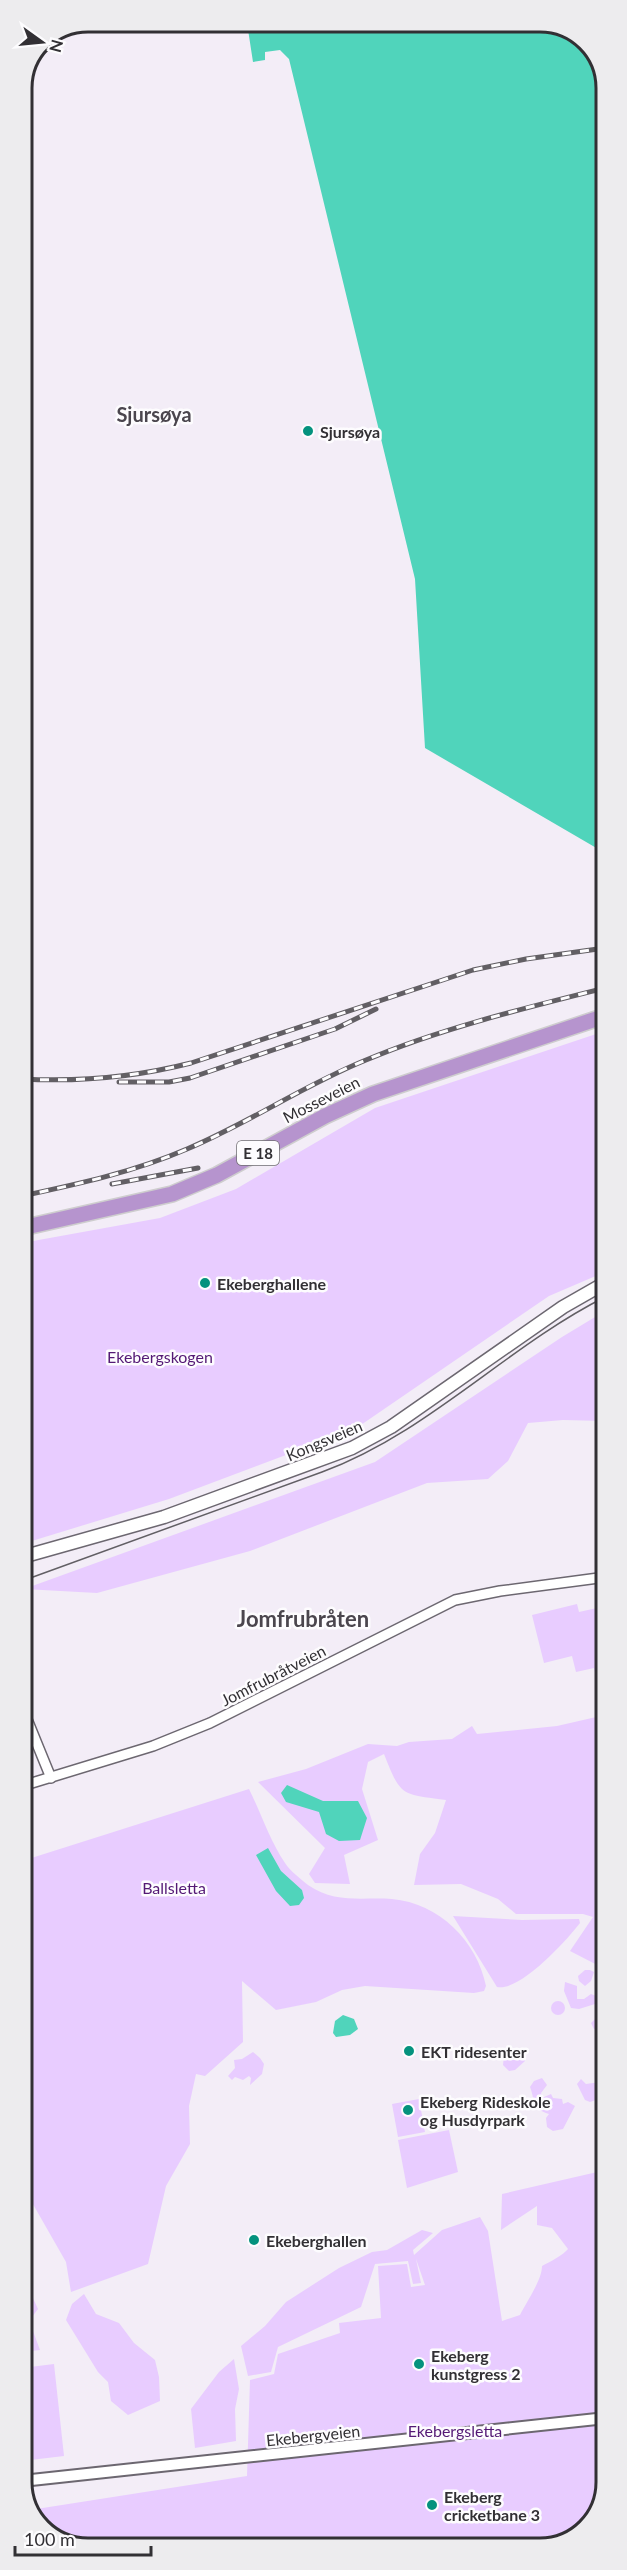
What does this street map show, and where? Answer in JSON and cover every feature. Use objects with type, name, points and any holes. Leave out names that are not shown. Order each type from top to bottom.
[{"type":"highway","name":"Mosseveien","points":[[32,1226],[141,1202],[183,1190],[218,1175],[325,1116],[373,1094],[596,1019]]},
{"type":"main road","name":"Kongsveien","points":[[32,1554],[164,1517],[352,1448],[391,1427],[563,1307],[596,1288]]},
{"type":"street","name":"Jomfrubråtveien","points":[[32,1783],[153,1746],[210,1723],[455,1600],[500,1591],[596,1578]]},
{"type":"street","points":[[32,1731],[51,1778]]},
{"type":"street","name":"Ekebergveien","points":[[32,2480],[596,2419]]},
{"type":"green space","name":"Ekebergskogen","points":[[596,1034],[596,1276],[549,1296],[355,1429],[169,1499],[32,1541],[32,1241],[160,1218],[236,1189],[375,1108]]},
{"type":"green space","points":[[596,1316],[596,1421],[563,1420],[528,1423],[508,1461],[488,1479],[427,1483],[250,1551],[97,1593],[32,1589],[32,1586],[375,1462]]},
{"type":"green space","points":[[577,1604],[579,1612],[596,1608],[596,1677],[594,1668],[576,1672],[572,1656],[544,1663],[532,1615]]},
{"type":"green space","points":[[596,1717],[596,1964],[570,1951],[593,1917],[583,1914],[516,1914],[498,1899],[461,1884],[414,1885],[420,1854],[435,1833],[446,1800],[404,1791],[399,1786],[384,1754],[368,1762],[362,1789],[378,1840],[344,1855],[350,1884],[315,1883],[309,1874],[325,1848],[258,1782],[306,1769],[368,1744],[397,1746],[409,1742],[452,1739],[472,1726],[477,1734],[557,1726]]},
{"type":"green space","name":"Ballsletta","points":[[249,1789],[280,1854],[287,1866],[299,1878],[328,1895],[409,1902],[440,1916],[465,1940],[474,1954],[486,1986],[484,1991],[474,1993],[365,1986],[342,1990],[316,2002],[276,2010],[242,1981],[243,2042],[205,2076],[196,2074],[189,2106],[190,2144],[166,2186],[148,2264],[71,2292],[66,2262],[32,2202],[32,1858]]},
{"type":"green space","points":[[453,1916],[522,1920],[579,1919],[580,1923],[554,1952],[530,1973],[518,1982],[497,1987]]},
{"type":"green space","points":[[585,1970],[594,1972],[591,1981],[585,1986],[579,1981],[578,1976]]},
{"type":"green space","points":[[565,1982],[577,1986],[577,1999],[584,1999],[591,1994],[596,1996],[596,2002],[579,2009],[571,2008],[564,1991]]},
{"type":"green space","points":[[555,2001],[561,2001],[565,2008],[561,2015],[555,2015],[551,2011],[551,2005]]},
{"type":"green space","points":[[596,2018],[596,2028],[594,2029],[591,2023]]},
{"type":"green space","points":[[515,2049],[521,2049],[525,2061],[515,2070],[509,2071],[503,2065],[504,2056]]},
{"type":"green space","points":[[253,2052],[264,2064],[262,2074],[250,2085],[249,2076],[243,2080],[235,2077],[232,2080],[228,2076],[235,2068],[234,2060],[242,2059]]},
{"type":"green space","points":[[542,2078],[547,2085],[541,2093],[542,2098],[551,2094],[553,2098],[562,2099],[563,2104],[568,2102],[575,2106],[563,2129],[553,2131],[547,2127],[546,2118],[549,2114],[539,2110],[535,2104],[530,2087],[534,2081]]},
{"type":"green space","points":[[581,2079],[586,2084],[596,2083],[596,2100],[590,2102],[585,2100],[577,2084]]},
{"type":"green space","points":[[419,2099],[425,2132],[398,2137],[392,2104]]},
{"type":"green space","points":[[449,2130],[458,2172],[407,2188],[398,2140]]},
{"type":"green space","name":"Ekebergsletta","points":[[596,2172],[596,2482],[591,2504],[576,2525],[557,2536],[539,2538],[84,2538],[66,2534],[45,2519],[38,2509],[247,2476],[250,2380],[274,2374],[278,2354],[340,2333],[339,2323],[381,2318],[378,2266],[407,2264],[411,2287],[425,2285],[416,2259],[421,2283],[413,2284],[408,2261],[375,2264],[361,2307],[278,2347],[271,2372],[248,2376],[241,2346],[265,2326],[286,2302],[339,2268],[372,2252],[387,2250],[422,2230],[433,2233],[413,2250],[414,2255],[442,2230],[480,2217],[488,2231],[502,2321],[520,2315],[537,2284],[542,2266],[568,2249],[552,2228],[537,2225],[537,2206],[501,2230],[502,2194]]},
{"type":"green space","points":[[84,2294],[96,2314],[119,2323],[134,2343],[155,2360],[159,2377],[160,2401],[128,2415],[111,2401],[108,2382],[98,2372],[66,2320],[72,2304]]},
{"type":"green space","points":[[32,2296],[38,2309],[32,2317]]},
{"type":"green space","points":[[32,2317],[33,2331],[40,2350],[32,2351]]},
{"type":"green space","points":[[234,2359],[239,2389],[235,2409],[236,2441],[195,2448],[191,2409],[219,2372]]},
{"type":"green space","points":[[54,2364],[64,2456],[32,2460],[32,2367]]},
{"type":"shaded area","points":[[248,32],[543,32],[561,36],[576,45],[591,66],[596,88],[596,848],[425,748],[415,579],[289,59],[280,50],[265,52],[265,60],[253,62]]},
{"type":"shaded area","points":[[287,1785],[323,1801],[358,1801],[367,1818],[360,1840],[339,1841],[326,1834],[319,1812],[286,1802],[281,1793]]},
{"type":"shaded area","points":[[268,1848],[281,1871],[302,1890],[304,1898],[299,1905],[290,1906],[276,1891],[256,1855]]},
{"type":"shaded area","points":[[343,2015],[354,2019],[358,2029],[350,2035],[336,2037],[333,2033],[335,2021]]},
{"type":"tram line","points":[[32,1577],[322,1472],[361,1455],[432,1413],[534,1340],[596,1302]]},
{"type":"railway","points":[[32,1079],[107,1077],[170,1068],[473,970],[526,959],[596,949]]},
{"type":"railway","points":[[32,1194],[106,1177],[167,1157],[210,1139],[343,1070],[424,1038],[596,990]]},
{"type":"railway","points":[[119,1082],[169,1082],[190,1078],[335,1029],[376,1009]]},
{"type":"railway","points":[[112,1184],[198,1168]]},
{"type":"place","name":"Sjursøya","points":[[308,431]]},
{"type":"place","name":"Ekeberghallene","points":[[205,1283]]},
{"type":"place","name":"EKT ridesenter","points":[[409,2051]]},
{"type":"place","name":"Ekeberg Rideskole og Husdyrpark","points":[[408,2110]]},
{"type":"place","name":"Ekeberghallen","points":[[254,2240]]},
{"type":"place","name":"Ekeberg kunstgress 2","points":[[419,2364]]},
{"type":"place","name":"Ekeberg cricketbane 3","points":[[432,2505]]},
{"type":"district","name":"Sjursøya","points":[[154,414]]},
{"type":"district","name":"Jomfrubråten","points":[[303,1618]]}]
